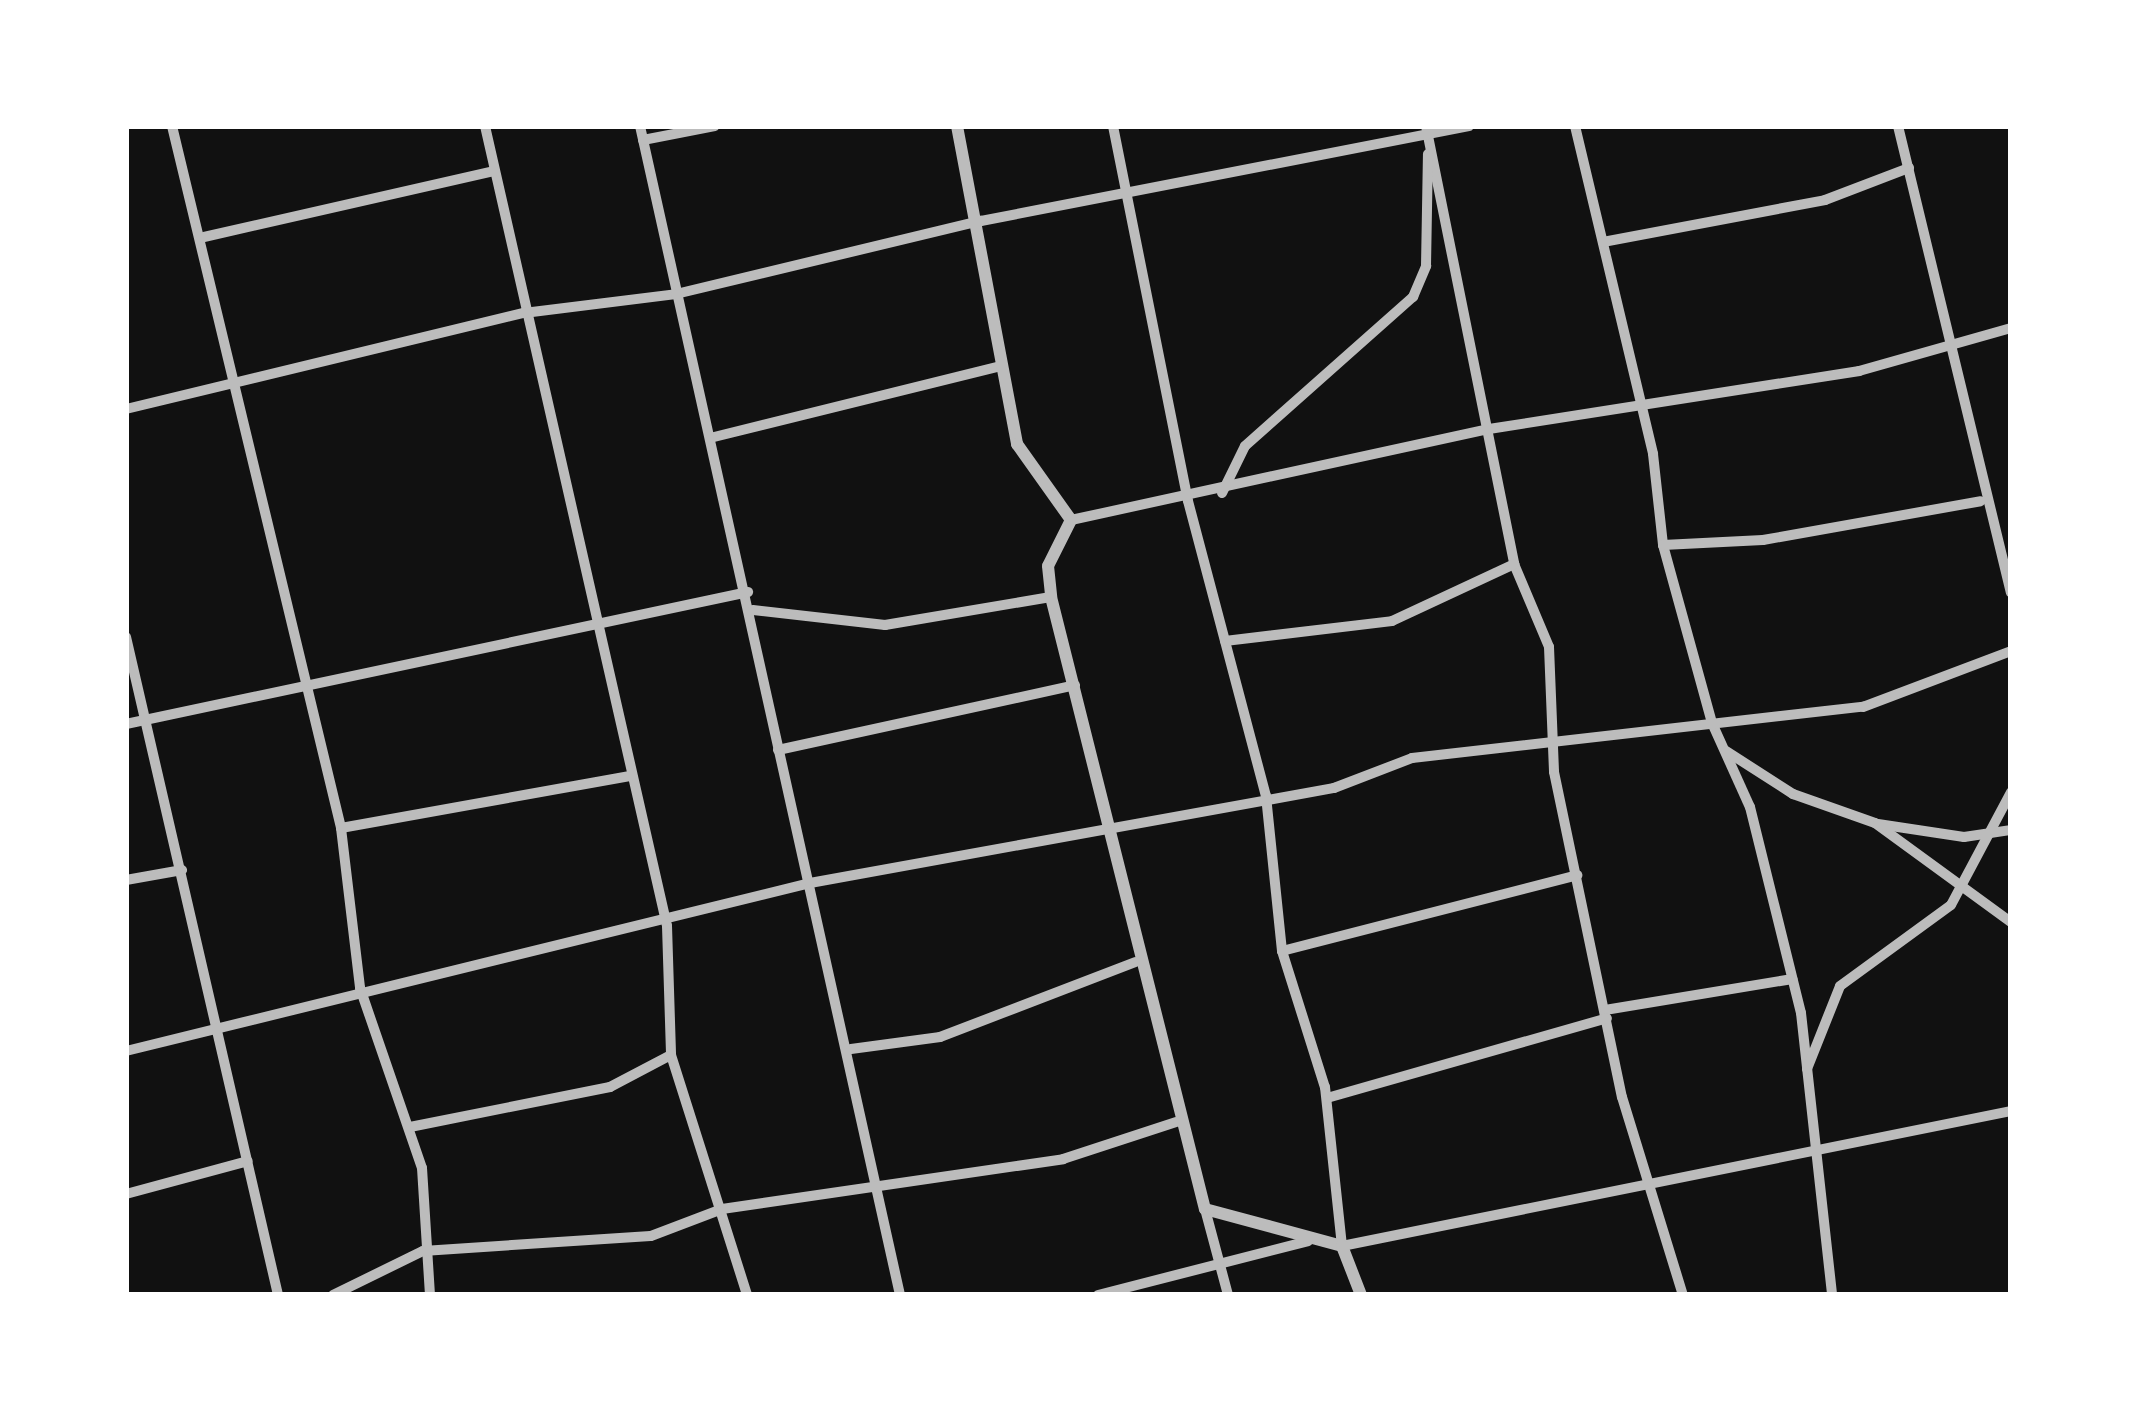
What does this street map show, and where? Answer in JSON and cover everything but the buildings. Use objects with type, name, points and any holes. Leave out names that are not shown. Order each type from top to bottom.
[{"type":"street","points":[[172,126],[204,237],[303,684],[341,828],[360,988],[410,1127],[430,1295]]},
{"type":"street","points":[[485,126],[590,624],[667,926],[671,1055],[747,1295]]},
{"type":"street","points":[[640,126],[753,610],[778,750],[851,1049],[900,1295]]},
{"type":"street","points":[[644,140],[715,126]]},
{"type":"street","points":[[957,126],[981,220],[997,368],[1036,484],[1071,520]]},
{"type":"street","points":[[1113,126],[1188,501],[1266,796],[1282,951],[1327,1098],[1342,1246],[1361,1295]]},
{"type":"street","points":[[126,409],[236,388],[524,313],[676,294],[981,220],[1129,196],[1469,126]]},
{"type":"street","points":[[1575,126],[1663,545],[1712,723],[1750,807],[1792,979],[1832,1295]]},
{"type":"street","points":[[1898,126],[1981,501],[2011,593]]},
{"type":"street","points":[[1427,131],[1514,564],[1549,647],[1555,737],[1606,1014],[1644,1183],[1683,1295]]},
{"type":"street","points":[[1222,493],[1245,446],[1412,297],[1426,266],[1427,131]]},
{"type":"street","points":[[1603,242],[1825,200],[1909,168]]},
{"type":"street","points":[[204,237],[494,171]]},
{"type":"street","points":[[1071,520],[1188,501],[1490,429],[1859,371],[2011,328]]},
{"type":"street","points":[[714,437],[997,368]]},
{"type":"street","points":[[1663,545],[1763,540],[1981,501]]},
{"type":"street","points":[[1071,520],[1048,566],[1051,597],[1075,685],[1135,962],[1228,1295]]},
{"type":"street","points":[[1225,641],[1392,621],[1514,564]]},
{"type":"street","points":[[126,724],[748,592]]},
{"type":"street","points":[[753,610],[886,625],[1051,597]]},
{"type":"street","points":[[126,637],[182,870],[213,1030],[278,1295]]},
{"type":"street","points":[[126,1051],[360,988],[667,926],[810,883],[1106,824],[1334,788],[1412,758],[1555,737],[1863,707],[2011,651]]},
{"type":"street","points":[[778,750],[1075,685]]},
{"type":"street","points":[[1724,749],[1792,794],[1875,823],[1987,835],[2011,830]]},
{"type":"street","points":[[341,828],[631,776]]},
{"type":"street","points":[[1803,1084],[1840,986],[1922,932],[1963,882],[2011,792]]},
{"type":"street","points":[[1875,823],[1963,882],[2011,922]]},
{"type":"street","points":[[126,880],[182,870]]},
{"type":"street","points":[[1282,951],[1577,875]]},
{"type":"street","points":[[851,1049],[940,1037],[1135,962]]},
{"type":"street","points":[[1327,1098],[1606,1014],[1792,979]]},
{"type":"street","points":[[410,1127],[610,1088],[671,1055]]},
{"type":"street","points":[[1204,1209],[1308,1241],[1342,1246],[2011,1111]]},
{"type":"street","points":[[332,1295],[423,1251],[651,1236],[722,1208],[876,1182],[1063,1159],[1176,1122]]},
{"type":"street","points":[[126,1194],[248,1161]]},
{"type":"street","points":[[1098,1295],[1308,1241]]}]
